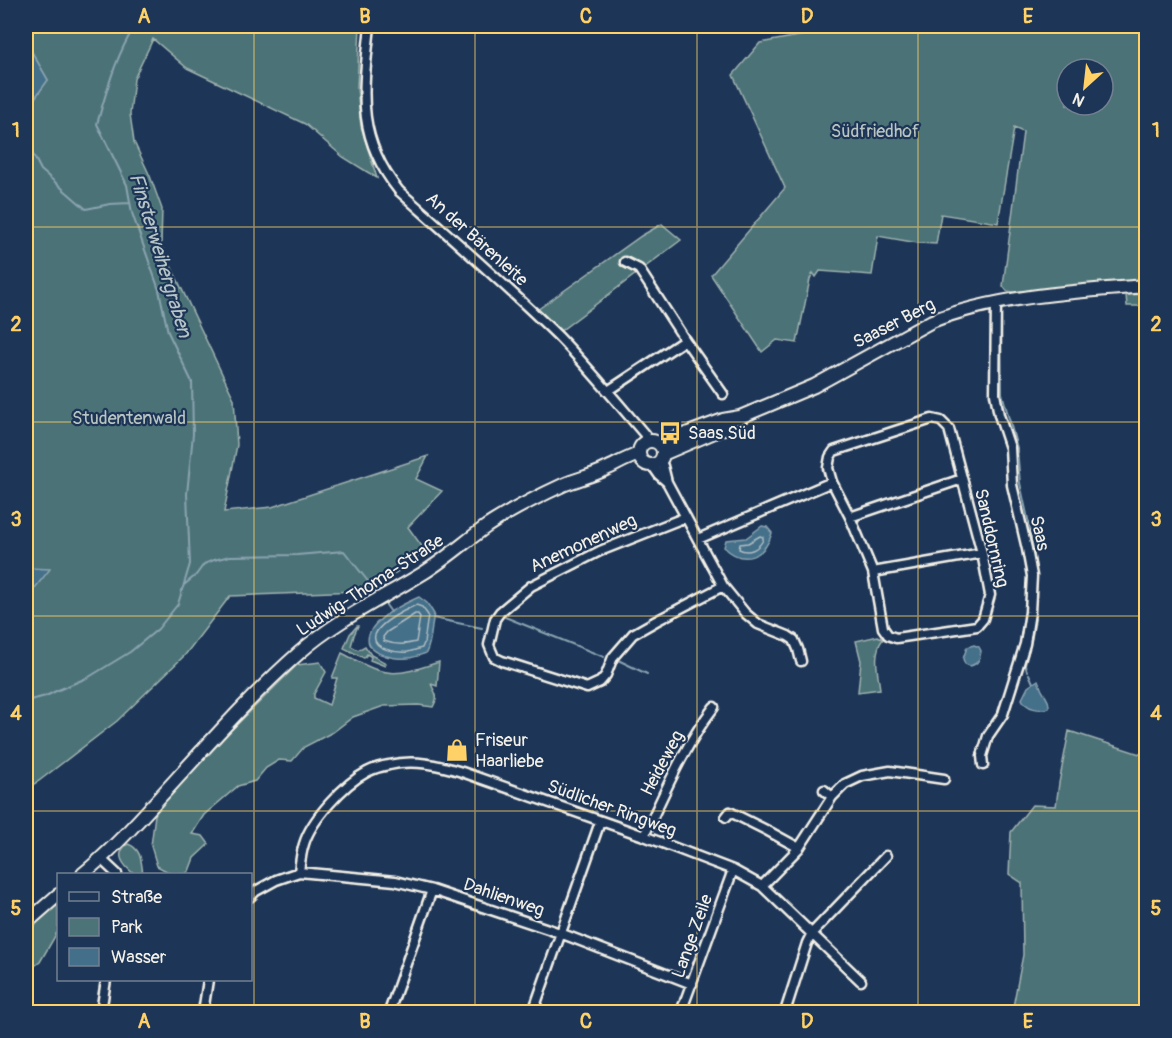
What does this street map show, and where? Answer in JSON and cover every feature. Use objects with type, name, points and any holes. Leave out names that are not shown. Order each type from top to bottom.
[{"type":"street","name":"An der Bärenleite","points":[[370,26],[364,109],[370,141],[387,176],[399,191],[560,339],[646,436],[652,455]]},
{"type":"street","points":[[625,262],[639,269],[723,394]]},
{"type":"street","name":"Saaser Berg","points":[[652,455],[723,420],[740,417],[814,386],[932,321],[948,315],[996,303],[1064,293],[1146,286]]},
{"type":"street","name":"Saas","points":[[983,765],[982,756],[988,736],[1004,714],[1025,645],[1032,576],[1028,549],[1012,485],[1010,448],[995,394],[996,303]]},
{"type":"street","points":[[608,391],[685,340]]},
{"type":"street","name":"Sanddornring","points":[[932,419],[941,421],[949,429],[962,480],[982,553],[990,596],[983,619],[977,626],[892,637],[883,628],[873,572],[850,517],[832,482],[828,468],[830,457],[834,451],[932,419]]},
{"type":"street","points":[[652,455],[659,475],[667,482],[723,586],[744,613],[758,624],[794,640],[801,661]]},
{"type":"street","name":"Ludwig-Thoma-Straße","points":[[84,873],[101,860],[129,831],[261,689],[299,652],[322,634],[425,572],[487,526],[525,504],[564,485],[606,470],[618,462],[652,455]]},
{"type":"street","points":[[850,517],[962,480]]},
{"type":"street","points":[[698,539],[832,482]]},
{"type":"street","name":"Anemonenweg","points":[[686,517],[600,551],[531,586],[495,619],[489,645],[494,657],[587,688],[600,682],[606,675],[613,657],[633,634],[723,586]]},
{"type":"street","points":[[873,572],[982,553]]},
{"type":"street","name":"Heideweg","points":[[644,836],[683,755],[714,707]]},
{"type":"street","name":"Südlicher Ringweg","points":[[299,872],[304,843],[316,821],[331,802],[350,784],[367,772],[390,765],[410,762],[437,764],[644,836],[733,870],[762,886],[861,981]]},
{"type":"street","points":[[762,886],[799,848],[832,797],[845,784],[862,776],[886,771],[944,779]]},
{"type":"street","points":[[824,790],[832,797]]},
{"type":"street","points":[[726,817],[730,812],[799,848]]},
{"type":"street","points":[[533,1012],[600,822]]},
{"type":"street","points":[[785,1012],[812,933],[886,856]]},
{"type":"street","points":[[101,860],[116,873]]},
{"type":"street","name":"Lange Zeile","points":[[681,1012],[733,870]]},
{"type":"street","points":[[252,895],[276,880],[299,872]]},
{"type":"street","name":"Dahlienweg","points":[[299,872],[395,881],[432,890],[560,933],[692,984]]},
{"type":"street","points":[[388,1012],[432,890]]},
{"type":"street","points":[[26,923],[57,896]]},
{"type":"street","points":[[101,1012],[106,981]]},
{"type":"street","points":[[203,1012],[208,981]]},
{"type":"green space","name":"Studentenwald","points":[[26,26],[360,26],[357,88],[361,126],[377,178],[343,157],[305,124],[187,68],[153,39],[134,79],[130,114],[134,142],[162,209],[161,245],[234,399],[237,445],[224,512],[272,507],[428,456],[416,479],[442,491],[408,527],[426,552],[363,595],[358,591],[230,596],[185,655],[117,721],[26,789],[26,599],[49,570],[26,568],[26,110],[48,80],[26,42]]},
{"type":"green space","name":"Südfriedhof","points":[[854,26],[1146,26],[1146,279],[1007,291],[1003,286],[1023,132],[1014,128],[998,223],[941,214],[936,244],[878,236],[872,275],[820,271],[816,277],[813,273],[797,343],[777,340],[762,352],[711,275],[785,188],[733,75],[760,43]]},
{"type":"green space","points":[[662,224],[681,240],[559,332],[537,310],[641,236]]},
{"type":"green space","points":[[1146,294],[1146,306],[1127,306],[1126,295]]},
{"type":"green space","points":[[1146,467],[1146,537],[1142,502]]},
{"type":"green space","points":[[357,626],[351,646],[358,650],[365,646],[371,655],[386,663],[385,666],[370,660],[371,657],[367,654],[364,658],[344,648],[350,634]]},
{"type":"green space","points":[[878,636],[883,639],[877,657],[880,689],[858,692],[861,661],[856,641]]},
{"type":"green space","points":[[342,653],[369,667],[393,673],[439,662],[437,686],[431,684],[436,696],[433,707],[384,706],[353,717],[333,732],[304,747],[292,761],[279,760],[266,768],[255,781],[238,786],[204,815],[192,834],[203,836],[209,844],[194,858],[189,871],[170,873],[157,866],[151,846],[155,815],[161,803],[193,768],[297,665],[320,662],[326,672],[314,698],[329,705],[337,678],[332,678]]},
{"type":"green space","points":[[1069,731],[1146,756],[1146,1012],[1012,1012],[1023,955],[1022,883],[1009,874],[1011,832],[1032,805],[1056,806]]},
{"type":"green space","points":[[128,844],[136,849],[143,873],[133,873],[127,867],[121,856]]},
{"type":"green space","points":[[57,905],[57,933],[40,962],[26,972],[26,933]]},
{"type":"water","points":[[26,42],[48,80],[26,110]]},
{"type":"water","points":[[762,526],[767,527],[772,533],[769,541],[759,553],[746,557],[739,556],[724,547],[726,540],[746,538]]},
{"type":"water","points":[[26,568],[50,569],[26,599]]},
{"type":"water","points":[[419,597],[427,603],[434,614],[426,653],[412,658],[394,658],[374,650],[368,639],[374,626],[392,611]]},
{"type":"water","points":[[974,645],[979,647],[981,654],[977,662],[970,666],[965,664],[963,659],[967,647]]},
{"type":"water","points":[[1038,680],[1049,708],[1034,708],[1022,699],[1028,687]]},
{"type":"waterway","name":"Finsterweihergraben","points":[[26,701],[46,696],[89,677],[130,652],[158,629],[178,604],[190,564],[187,494],[193,434],[192,382],[168,332],[159,290],[132,213],[127,185],[97,124],[117,61],[135,26]]},
{"type":"waterway","points":[[26,141],[41,170],[86,209],[130,203]]},
{"type":"waterway","points":[[1001,313],[1002,393],[1017,448],[1020,483],[1036,568]]},
{"type":"waterway","points":[[184,585],[204,564],[230,556],[297,555],[344,551],[378,594]]},
{"type":"waterway","points":[[383,601],[391,612]]},
{"type":"waterway","points":[[505,617],[604,657]]},
{"type":"waterway","points":[[433,618],[482,628]]},
{"type":"waterway","points":[[1027,671],[1025,665],[1035,619]]},
{"type":"waterway","points":[[618,660],[647,674]]},
{"type":"waterway","points":[[1029,674],[1033,683]]},
{"type":"place","name":"Saas Süd","points":[[670,433]]},
{"type":"place","name":"Friseur Haarliebe","points":[[457,750]]}]
